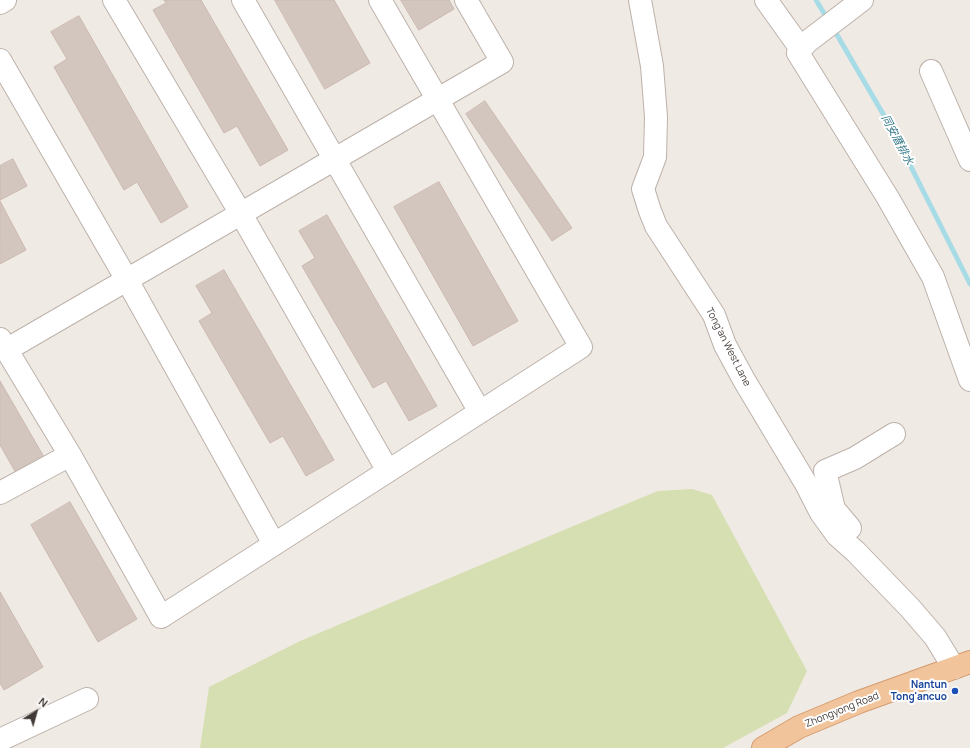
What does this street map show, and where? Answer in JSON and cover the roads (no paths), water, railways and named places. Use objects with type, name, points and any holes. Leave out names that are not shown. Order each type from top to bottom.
[{"type":"main road","name":"Zhongyong Road","points":[[762,748],[800,727],[859,702],[962,665]]},
{"type":"street","points":[[0,3],[5,0]]},
{"type":"street","points":[[114,0],[241,214],[388,471]]},
{"type":"street","points":[[243,0],[480,412]]},
{"type":"street","points":[[380,0],[438,99],[581,347],[161,617],[70,455],[3,344],[127,280],[334,159],[438,99],[502,62],[466,0]]},
{"type":"street","name":"Tong’an West Lane","points":[[640,0],[652,66],[656,117],[655,157],[643,189],[656,226],[714,315],[725,345],[740,373],[805,482],[821,514],[837,535],[856,552],[910,608],[962,665]]},
{"type":"street","points":[[766,0],[804,45]]},
{"type":"street","points":[[862,0],[804,45],[798,53],[888,198],[933,277],[970,380]]},
{"type":"street","points":[[0,60],[127,280],[274,544]]},
{"type":"street","points":[[931,71],[970,160]]},
{"type":"street","points":[[876,573],[876,556],[834,509],[825,471],[855,458],[894,434]]},
{"type":"street","points":[[0,493],[70,455]]},
{"type":"street","points":[[0,740],[87,699]]},
{"type":"waterway","name":"同安厝排水","points":[[816,0],[828,20]]},
{"type":"waterway","name":"同安厝排水","points":[[833,28],[893,131],[970,284]]},
{"type":"place","name":"Nantun Tong'ancuo","points":[[955,691]]}]
